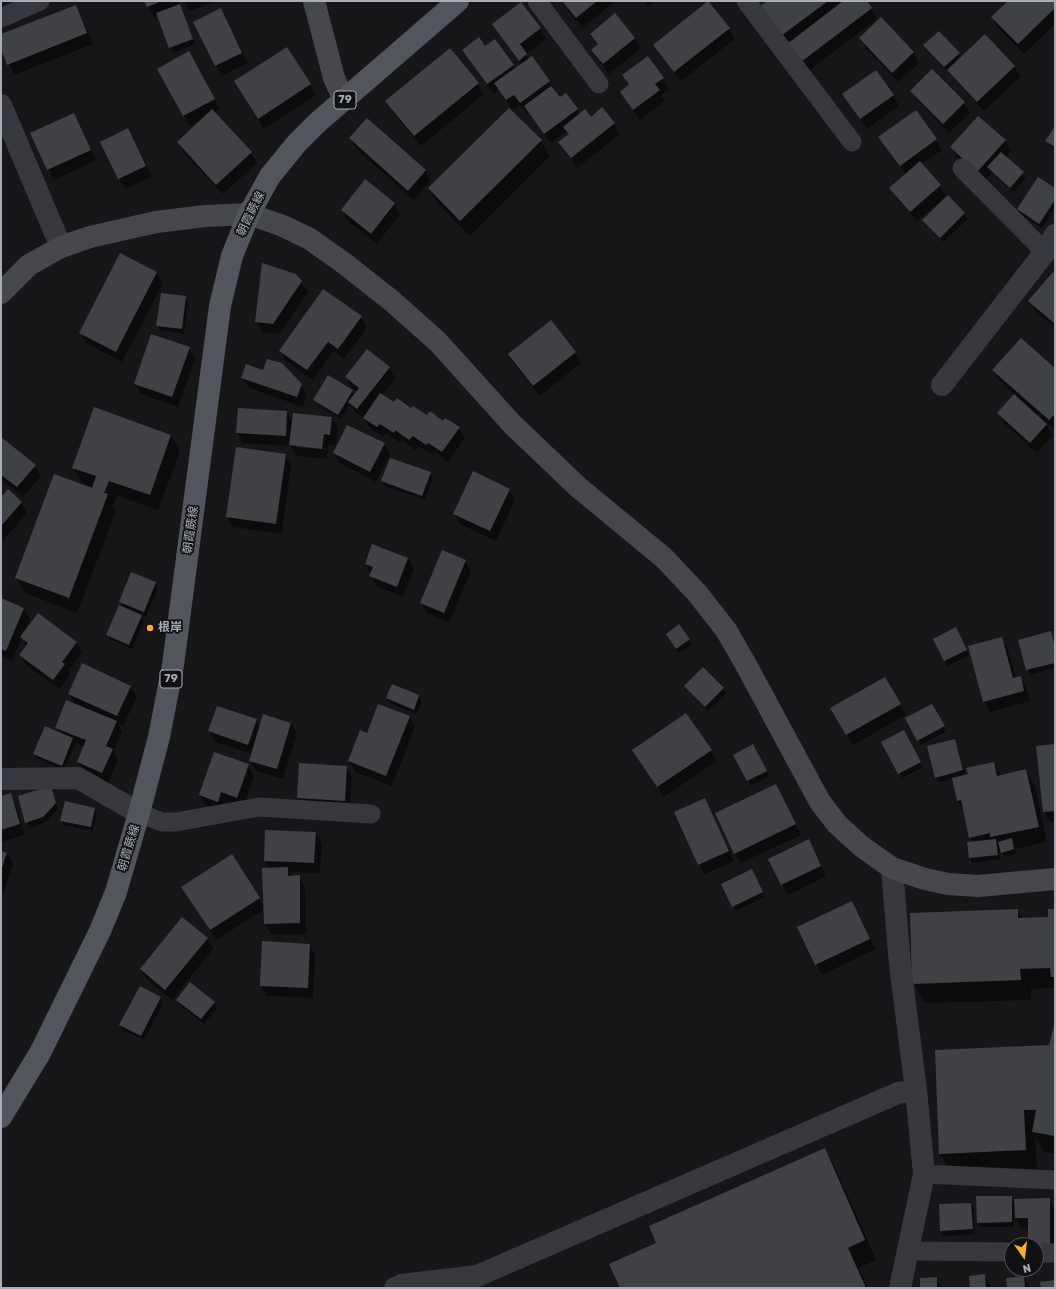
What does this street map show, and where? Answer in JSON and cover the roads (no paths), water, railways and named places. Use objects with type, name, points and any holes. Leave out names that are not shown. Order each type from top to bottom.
[{"type":"main road","name":"朝霞蕨線","points":[[1,1117],[40,1054],[100,931],[116,892],[139,813],[159,737],[173,665],[220,306],[232,256],[248,214],[270,176],[297,143],[458,1]]},
{"type":"street","points":[[314,1],[334,78],[344,100]]},
{"type":"street","points":[[1,105],[60,247]]},
{"type":"street","points":[[1,293],[29,265],[60,247],[90,237],[156,222],[205,216],[248,214],[283,226],[310,240],[345,264],[392,301],[438,342],[512,424],[613,518],[664,558],[697,593],[726,630],[820,802],[842,828],[861,846],[892,868],[925,879],[948,884],[978,886],[1055,879]]},
{"type":"street","points":[[942,385],[1050,243]]},
{"type":"street","points":[[1,779],[78,778],[139,813]]},
{"type":"street","points":[[892,868],[900,965],[916,1090],[924,1174],[900,1288]]},
{"type":"street","points":[[395,1288],[400,1285],[477,1276],[898,1093],[916,1090]]},
{"type":"lane","points":[[1,18],[40,1]]},
{"type":"lane","points":[[537,1],[599,84]]},
{"type":"lane","points":[[746,1],[852,142]]},
{"type":"lane","points":[[962,168],[1050,243]]},
{"type":"lane","points":[[139,813],[162,822],[176,822],[259,807],[371,814]]},
{"type":"lane","points":[[924,1174],[1055,1180]]},
{"type":"lane","points":[[908,1251],[1004,1252]]},
{"type":"lane","points":[[1044,1253],[1055,1253]]},
{"type":"place","name":"根岸","points":[[150,628]]}]
